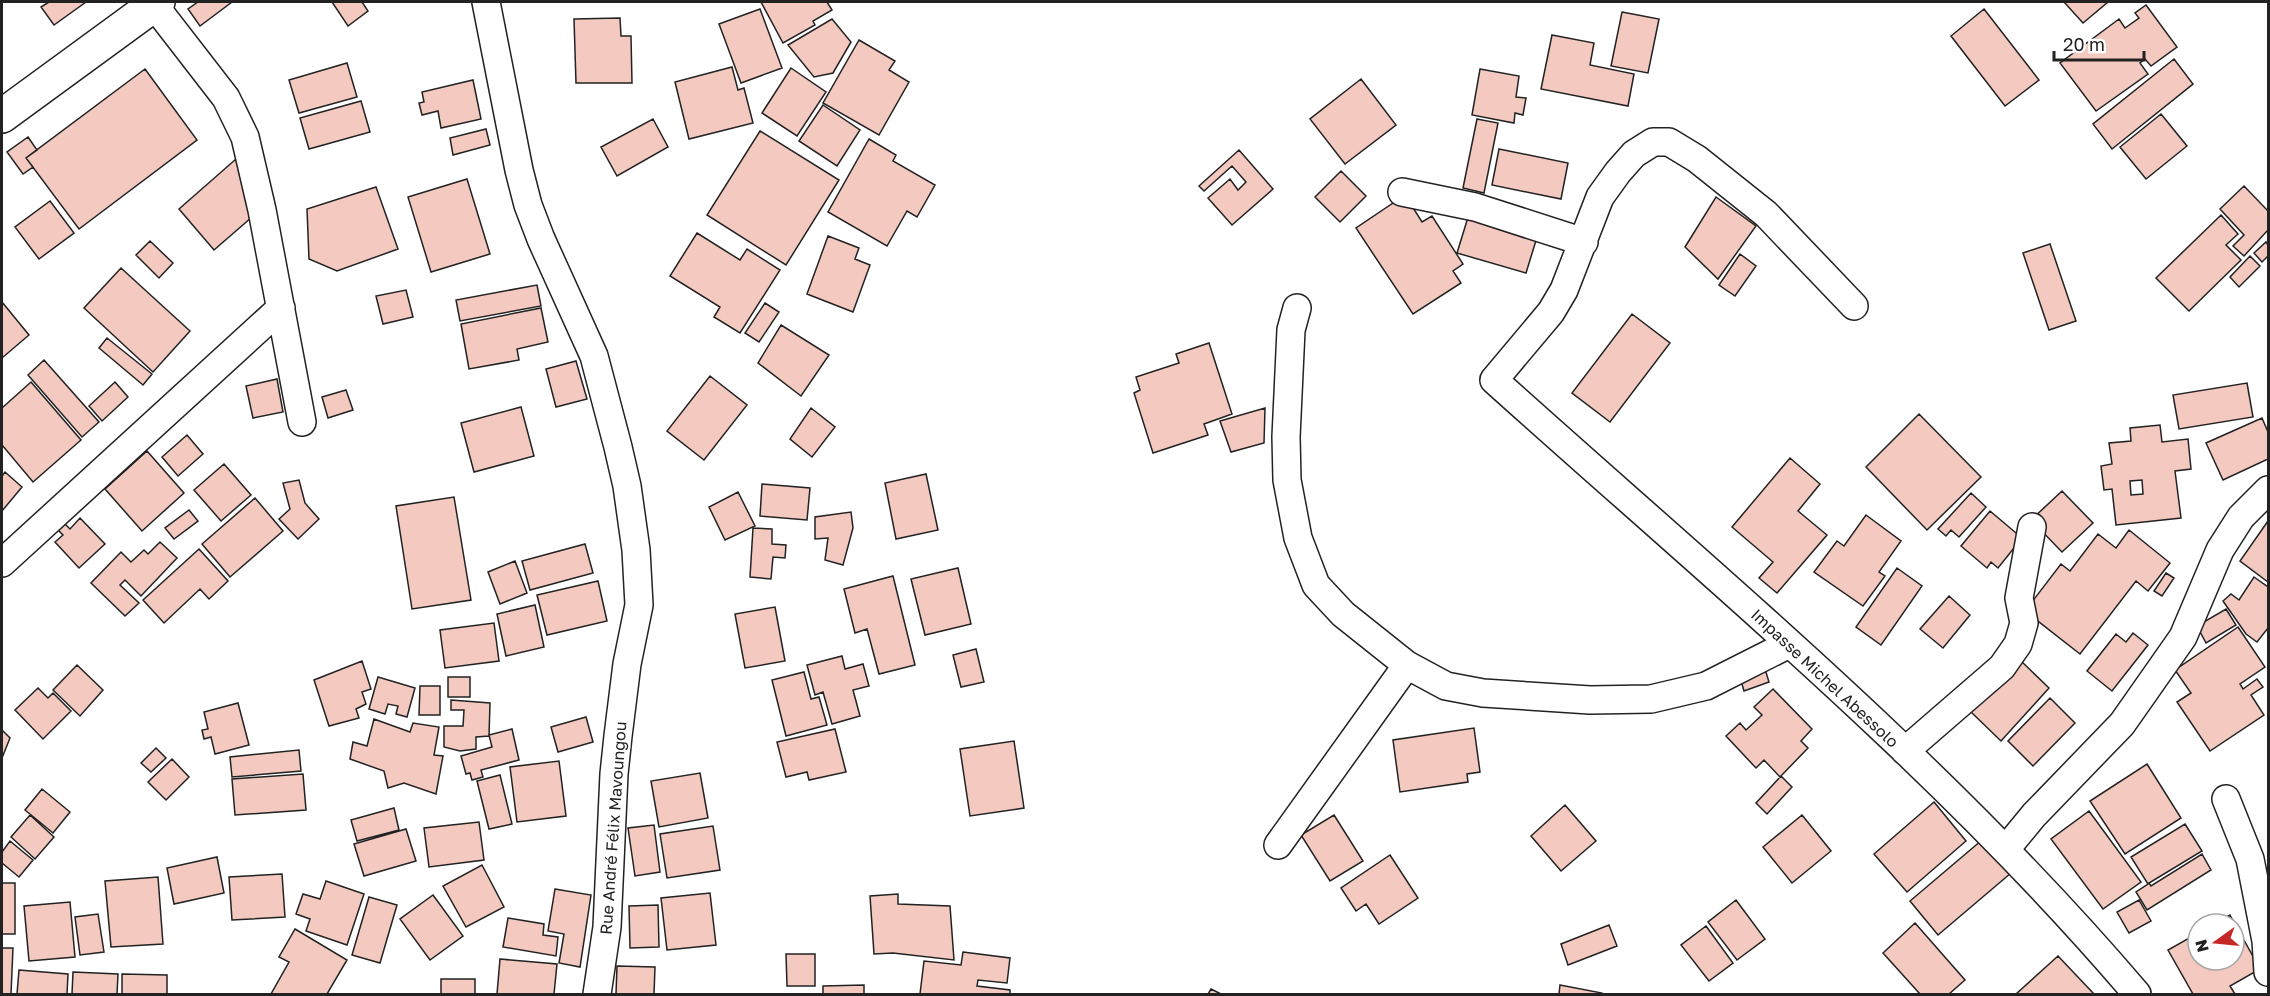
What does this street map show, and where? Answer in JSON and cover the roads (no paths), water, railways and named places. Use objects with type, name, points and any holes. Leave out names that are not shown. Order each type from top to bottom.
[{"type":"main road","points":[[2,116],[156,3]]},
{"type":"street","name":"Rue André Félix Mavoungou","points":[[486,2],[524,187],[541,239],[594,356],[627,486],[636,550],[639,605],[627,664],[614,774],[608,927],[597,994]]},
{"type":"street","points":[[156,3],[226,98],[245,137],[262,210],[302,422]]},
{"type":"street","points":[[1402,192],[1475,207],[1584,242],[1586,231],[1600,197],[1618,171],[1634,154],[1653,142],[1669,142],[1697,159],[1766,214],[1854,306]]},
{"type":"street","name":"Impasse Michel Abessolo","points":[[1584,242],[1564,290],[1551,312],[1494,380],[1905,751],[2006,849],[2082,929],[2137,994]]},
{"type":"street","points":[[2,563],[281,308]]},
{"type":"street","points":[[1297,308],[1291,330],[1286,437],[1287,480],[1298,538],[1316,585],[1343,614],[1407,665],[1446,686],[1483,693],[1590,700],[1651,699],[1706,686],[1789,644]]},
{"type":"street","points":[[2006,849],[2034,815],[2122,724],[2183,637],[2225,542],[2241,517],[2268,490]]},
{"type":"street","points":[[1905,751],[2002,667],[2018,644],[2024,623],[2019,598],[2032,527]]},
{"type":"street","points":[[1278,845],[1407,665]]},
{"type":"street","points":[[2226,799],[2250,859],[2266,941],[2268,972]]}]
